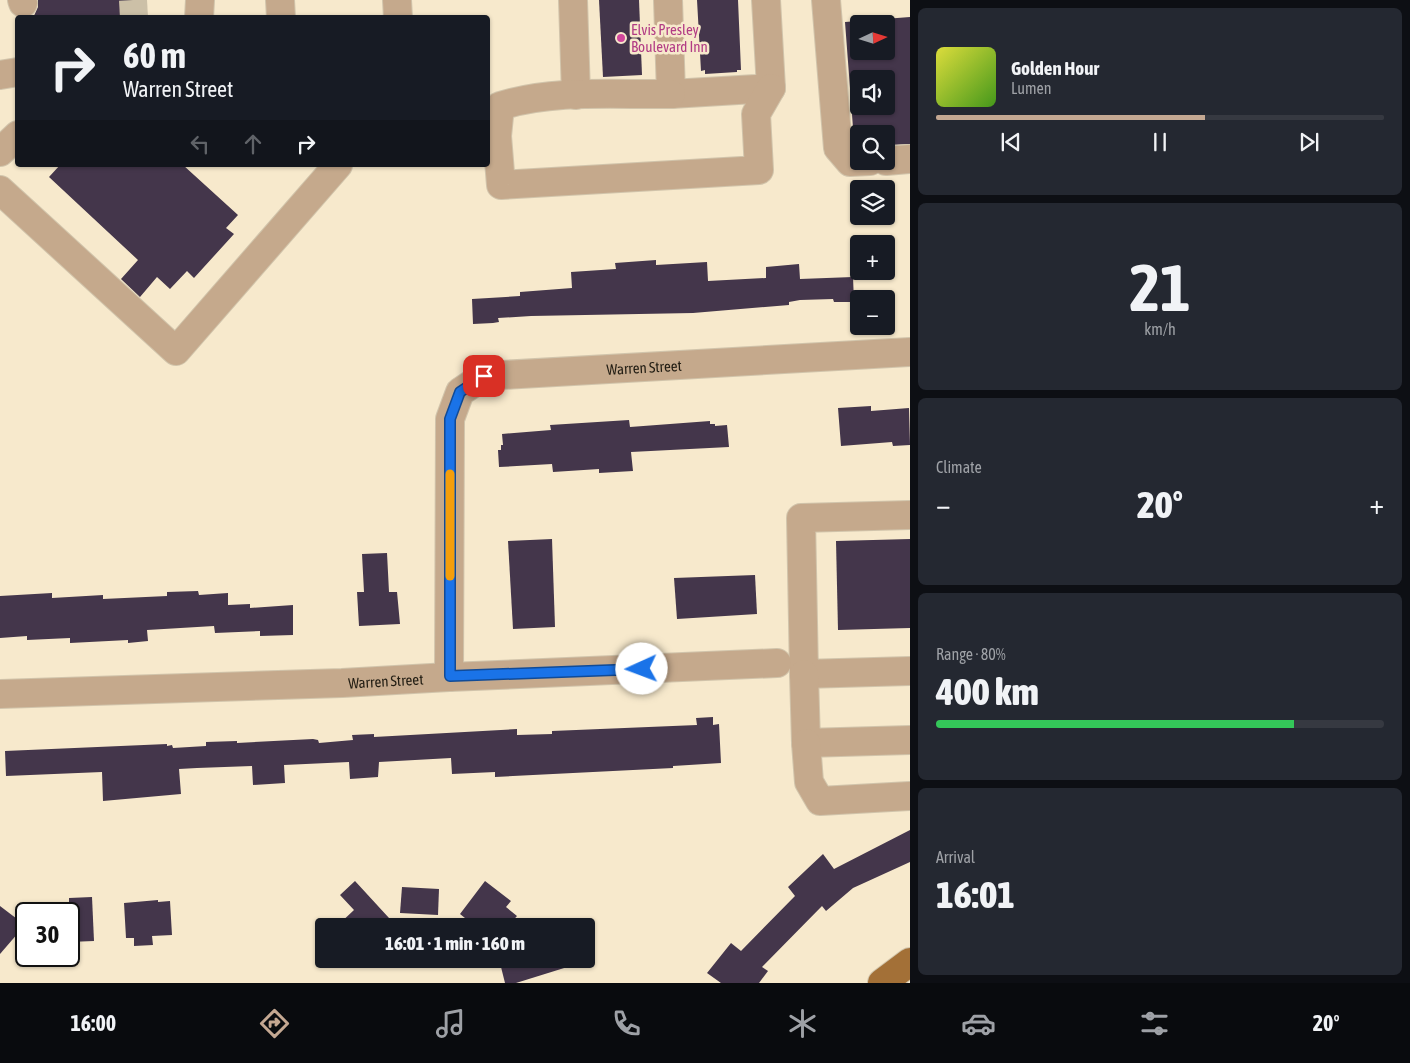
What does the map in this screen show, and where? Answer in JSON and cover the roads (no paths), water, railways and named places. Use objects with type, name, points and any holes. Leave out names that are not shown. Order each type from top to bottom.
[{"type":"main road","points":[[882,983],[910,962]]},
{"type":"street","points":[[199,15],[200,0]]},
{"type":"street","points":[[280,0],[281,15]]},
{"type":"street","points":[[397,0],[398,15]]},
{"type":"street","points":[[573,0],[576,95]]},
{"type":"street","points":[[668,0],[671,94]]},
{"type":"street","points":[[766,0],[771,88],[756,114],[759,170],[501,185],[497,136],[500,106],[520,100],[576,95],[671,94],[771,88]]},
{"type":"street","points":[[826,0],[838,148],[850,156]]},
{"type":"street","points":[[0,75],[15,72]]},
{"type":"street","points":[[0,152],[15,138]]},
{"type":"street","points":[[895,160],[910,160]]},
{"type":"street","points":[[0,190],[176,350],[336,167]]},
{"type":"street","name":"Warren Street","points":[[0,694],[342,684],[450,676],[450,419],[460,392],[484,376],[910,352]]},
{"type":"street","points":[[910,515],[801,518],[806,743],[809,782],[820,801],[910,796]]},
{"type":"street","points":[[450,676],[777,663]]},
{"type":"street","points":[[804,674],[910,672]]},
{"type":"street","points":[[806,743],[910,740]]},
{"type":"tunnel","points":[[133,0],[134,15]]},
{"type":"place","name":"Elvis Presley Boulevard Inn","points":[[621,38]]}]
